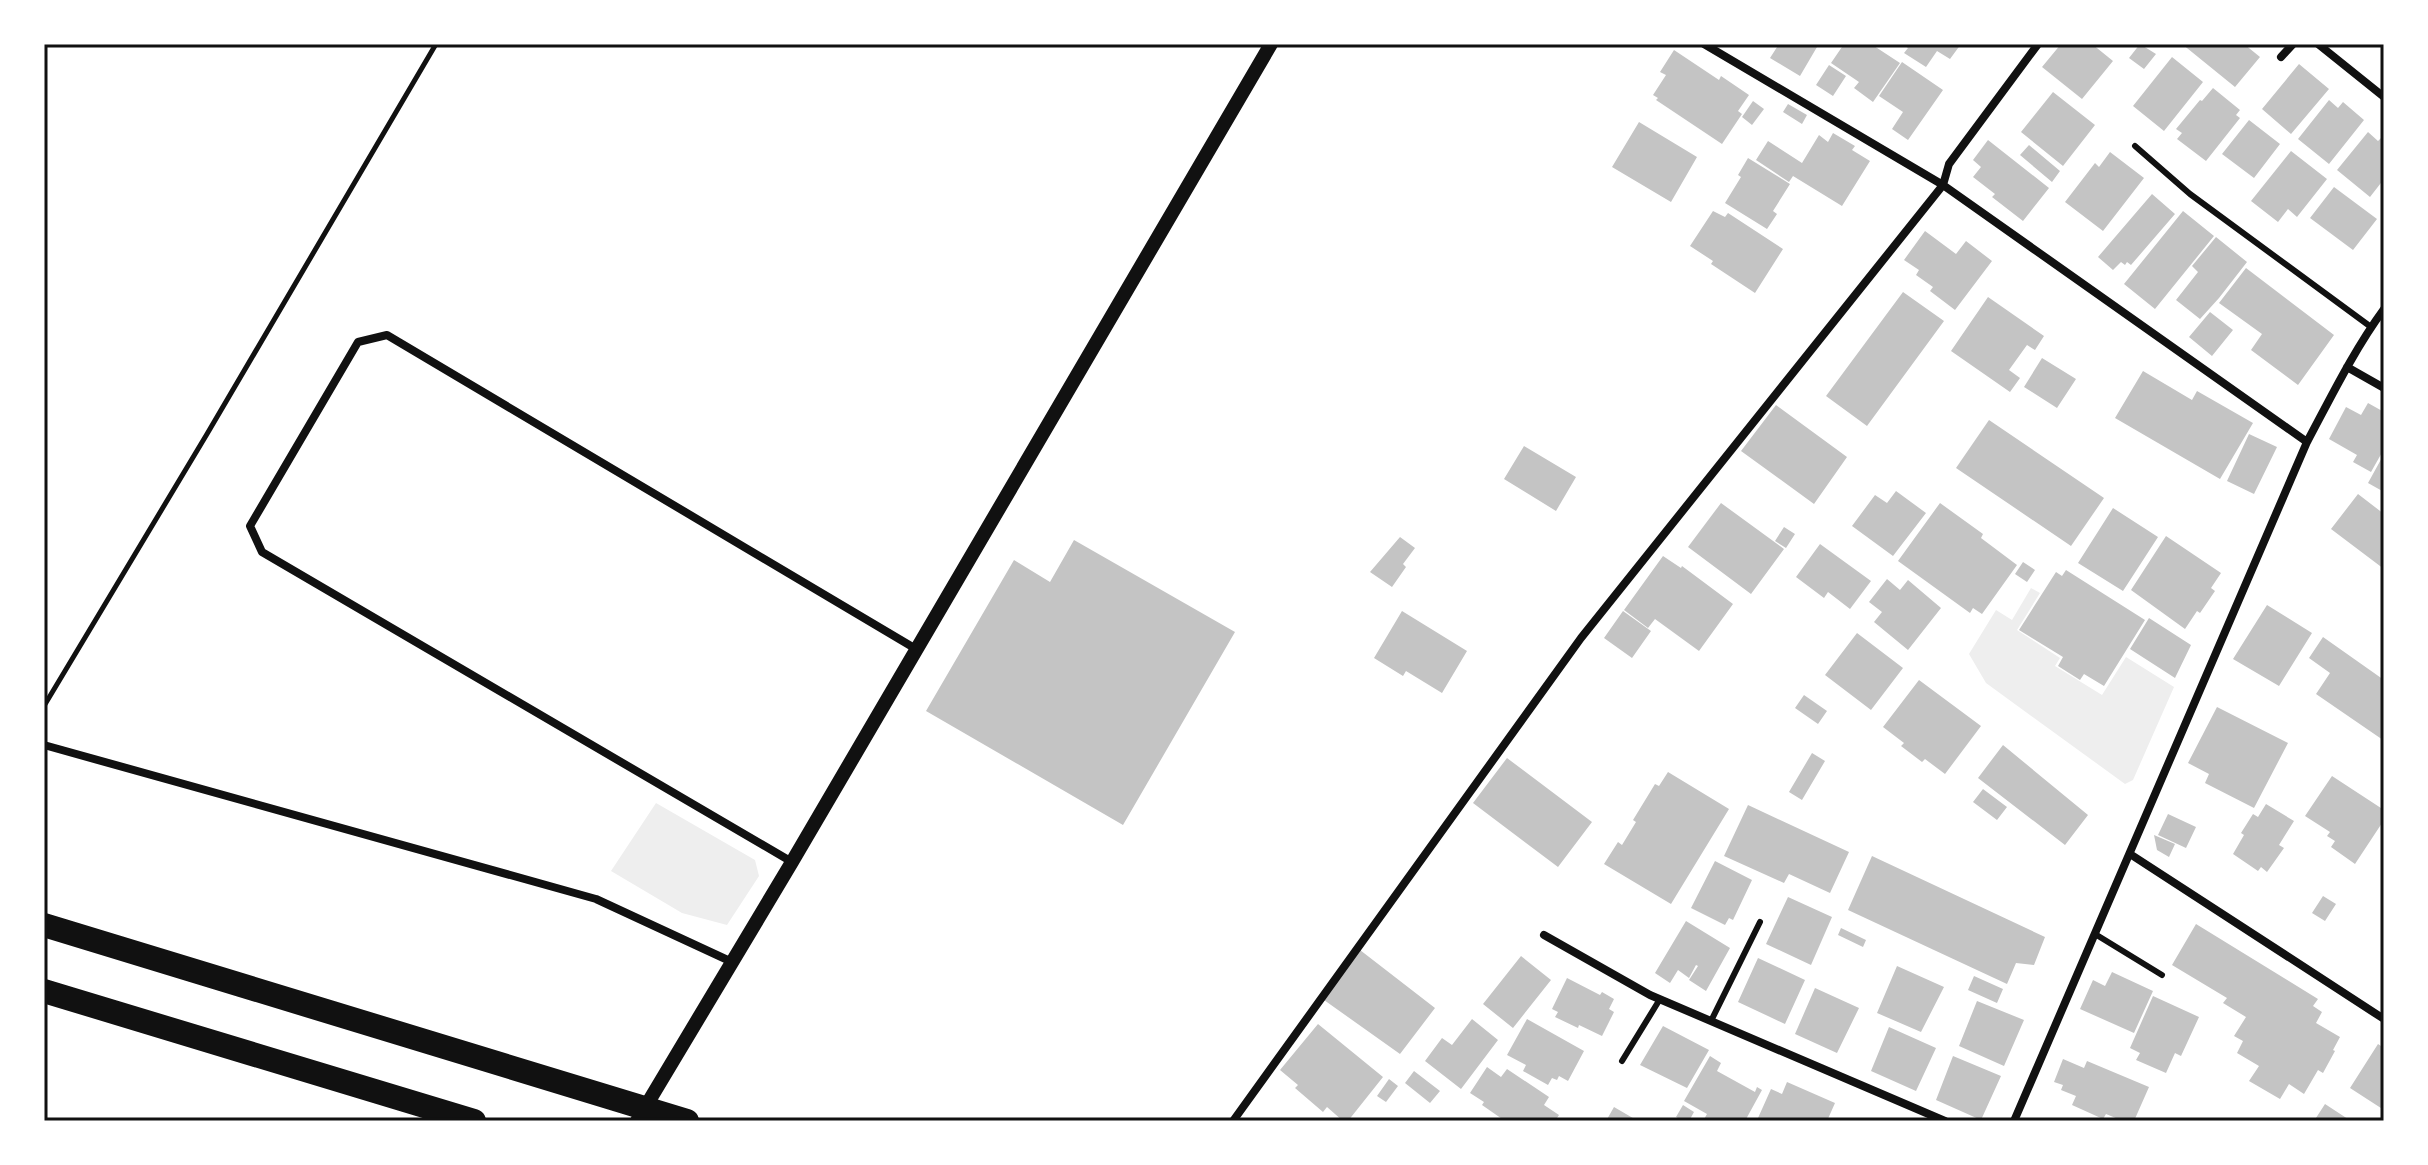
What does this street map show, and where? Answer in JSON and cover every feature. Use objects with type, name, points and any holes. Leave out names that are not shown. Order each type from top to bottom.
[{"type":"highway","points":[[44,925],[687,1121]]},
{"type":"highway","points":[[44,991],[474,1121]]},
{"type":"street","points":[[637,1121],[1271,44]]},
{"type":"street","points":[[1704,44],[1943,185],[2307,442]]},
{"type":"street","points":[[1233,1121],[1581,638],[1943,185],[1949,164],[2038,44]]},
{"type":"street","points":[[2281,57],[2293,44]]},
{"type":"street","points":[[2318,44],[2384,97]]},
{"type":"street","points":[[2014,1121],[2307,442],[2347,367],[2384,309]]},
{"type":"street","points":[[792,862],[262,552],[250,526],[257,512],[358,342],[387,335],[916,649]]},
{"type":"street","points":[[2347,367],[2384,388]]},
{"type":"street","points":[[44,745],[596,899],[732,962]]},
{"type":"street","points":[[2130,854],[2384,1019]]},
{"type":"street","points":[[1544,935],[1660,999],[1945,1121]]},
{"type":"lane","points":[[2135,146],[2190,194],[2371,327]]},
{"type":"lane","points":[[1711,1021],[1760,922]]},
{"type":"lane","points":[[2095,934],[2162,975]]},
{"type":"lane","points":[[1622,1061],[1660,999]]},
{"type":"path","points":[[44,706],[436,44]]},
{"type":"shaded area","points":[[2031,588],[2040,593],[2017,630],[2060,658],[2055,666],[2102,695],[2126,657],[2174,687],[2133,780],[2125,784],[1986,683],[1969,654],[1996,610],[2012,620]]},
{"type":"shaded area","points":[[656,803],[755,860],[759,876],[727,925],[682,913],[611,871]]},
{"type":"building","points":[[1779,44],[1812,44],[1817,47],[1800,76],[1770,58]]},
{"type":"building","points":[[1844,44],[1871,44],[1900,63],[1873,102],[1854,88],[1859,82],[1831,63]]},
{"type":"building","points":[[1902,44],[1961,44],[1950,59],[1937,51],[1926,67],[1904,53],[1908,48]]},
{"type":"building","points":[[2061,44],[2092,44],[2113,61],[2082,99],[2042,67]]},
{"type":"building","points":[[2140,44],[2156,54],[2144,69],[2129,58]]},
{"type":"building","points":[[2182,44],[2244,44],[2260,57],[2235,87]]},
{"type":"building","points":[[1674,50],[1719,80],[1721,76],[1749,95],[1738,111],[1742,114],[1722,144],[1653,95],[1666,75],[1660,72]]},
{"type":"building","points":[[2172,57],[2203,82],[2164,131],[2133,106]]},
{"type":"building","points":[[1902,62],[1943,90],[1908,140],[1892,129],[1903,112],[1879,96]]},
{"type":"building","points":[[2299,64],[2329,89],[2291,134],[2262,109]]},
{"type":"building","points":[[1829,65],[1846,76],[1833,96],[1816,85]]},
{"type":"building","points":[[2213,88],[2240,110],[2236,115],[2240,118],[2206,161],[2177,139],[2182,133],[2176,129]]},
{"type":"building","points":[[2053,92],[2095,125],[2063,166],[2021,132]]},
{"type":"building","points":[[2329,100],[2338,108],[2343,102],[2364,120],[2329,164],[2298,139]]},
{"type":"building","points":[[1753,101],[1764,109],[1752,125],[1742,117]]},
{"type":"building","points":[[1788,104],[1807,115],[1802,124],[1783,112]]},
{"type":"building","points":[[2249,120],[2280,144],[2254,178],[2222,154]]},
{"type":"building","points":[[1639,122],[1697,157],[1671,202],[1612,167]]},
{"type":"building","points":[[2368,132],[2378,141],[2384,135],[2384,179],[2370,197],[2337,170]]},
{"type":"building","points":[[1833,133],[1855,146],[1852,150],[1870,161],[1842,206],[1793,176],[1789,182],[1756,160],[1768,141],[1802,163],[1819,135],[1828,142]]},
{"type":"building","points":[[1988,140],[2049,188],[2023,221],[1992,197],[1995,194],[1973,177],[1981,167],[1973,160]]},
{"type":"building","points":[[2029,145],[2060,171],[2052,182],[2020,155]]},
{"type":"building","points":[[2291,151],[2327,179],[2297,217],[2288,209],[2278,222],[2251,201]]},
{"type":"building","points":[[2110,152],[2144,178],[2103,231],[2065,202],[2095,163],[2099,167]]},
{"type":"building","points":[[1748,158],[1790,184],[1773,211],[1777,214],[1767,229],[1725,203],[1741,177],[1738,175]]},
{"type":"building","points":[[2334,187],[2377,219],[2353,250],[2310,218]]},
{"type":"building","points":[[2152,194],[2175,214],[2131,265],[2121,262],[2113,270],[2098,257]]},
{"type":"building","points":[[1713,211],[1725,217],[1728,213],[1783,249],[1755,293],[1690,246]]},
{"type":"building","points":[[2183,211],[2214,236],[2155,309],[2124,284]]},
{"type":"building","points":[[1925,231],[1956,254],[1966,241],[1992,261],[1955,310],[1930,291],[1933,287],[1916,275],[1919,270],[1904,260]]},
{"type":"building","points":[[2216,237],[2247,262],[2200,319],[2176,300],[2198,272],[2192,266]]},
{"type":"building","points":[[2246,268],[2334,335],[2298,385],[2251,350],[2262,334],[2219,303]]},
{"type":"building","points":[[1903,292],[1944,321],[1867,426],[1826,396]]},
{"type":"building","points":[[1988,297],[2044,336],[2035,350],[2027,345],[2009,370],[2020,378],[2010,392],[1951,351]]},
{"type":"building","points":[[2210,312],[2233,330],[2212,356],[2189,337]]},
{"type":"building","points":[[2042,358],[2076,379],[2057,408],[2024,387]]},
{"type":"building","points":[[2143,371],[2192,400],[2197,391],[2253,423],[2220,479],[2115,418]]},
{"type":"building","points":[[2368,403],[2384,412],[2384,449],[2371,472],[2353,462],[2357,455],[2329,439],[2346,407],[2361,415]]},
{"type":"building","points":[[1776,405],[1847,457],[1814,504],[1741,451]]},
{"type":"building","points":[[1989,420],[2104,498],[2071,546],[1956,468]]},
{"type":"building","points":[[2249,434],[2277,447],[2254,494],[2227,481]]},
{"type":"building","points":[[1524,446],[1576,477],[1556,511],[1504,479]]},
{"type":"building","points":[[2384,454],[2384,492],[2368,483]]},
{"type":"building","points":[[1896,491],[1926,513],[1893,556],[1852,526],[1875,495],[1887,503]]},
{"type":"building","points":[[2358,494],[2384,514],[2384,569],[2331,529]]},
{"type":"building","points":[[1721,503],[1784,549],[1751,594],[1688,547]]},
{"type":"building","points":[[1940,503],[1983,534],[1981,538],[2017,565],[1982,614],[1973,608],[1970,613],[1898,561]]},
{"type":"building","points":[[2113,508],[2158,537],[2123,591],[2078,563]]},
{"type":"building","points":[[1784,527],[1795,534],[1786,548],[1775,541]]},
{"type":"building","points":[[2166,536],[2221,573],[2211,588],[2215,591],[2185,629],[2131,590]]},
{"type":"building","points":[[1400,537],[1415,548],[1392,587],[1370,572]]},
{"type":"building","points":[[1074,540],[1235,632],[1123,825],[926,711],[1014,560],[1050,582]]},
{"type":"building","points":[[1820,544],[1871,581],[1850,609],[1828,592],[1824,598],[1796,577]]},
{"type":"building","points":[[1663,556],[1682,566],[1733,604],[1699,651],[1655,619],[1648,628],[1624,610]]},
{"type":"building","points":[[2023,562],[2035,570],[2027,582],[2015,574]]},
{"type":"building","points":[[2066,570],[2145,620],[2104,686],[2084,674],[2080,680],[2058,666],[2063,657],[2019,630],[2056,572],[2062,576]]},
{"type":"building","points":[[1887,579],[1900,590],[1908,580],[1941,608],[1908,650],[1874,622],[1882,612],[1869,602]]},
{"type":"building","points":[[2267,605],[2312,633],[2279,686],[2233,659]]},
{"type":"building","points":[[1402,611],[1467,651],[1442,693],[1406,671],[1403,676],[1374,658]]},
{"type":"building","points":[[1623,611],[1651,631],[1632,658],[1604,638]]},
{"type":"building","points":[[2149,618],[2191,645],[2175,678],[2130,649]]},
{"type":"building","points":[[1857,633],[1903,668],[1871,710],[1825,675]]},
{"type":"building","points":[[2323,637],[2384,680],[2383,740],[2316,694],[2330,673],[2309,658]]},
{"type":"building","points":[[1919,680],[1981,726],[1945,774],[1925,759],[1922,762],[1883,727]]},
{"type":"building","points":[[1804,695],[1827,711],[1818,724],[1795,708]]},
{"type":"building","points":[[2217,707],[2288,743],[2254,808],[2205,783],[2209,774],[2188,763]]},
{"type":"building","points":[[2003,745],[2088,815],[2065,845],[1978,778]]},
{"type":"building","points":[[1812,753],[1825,761],[1802,800],[1789,792]]},
{"type":"building","points":[[1507,758],[1592,822],[1558,867],[1473,803]]},
{"type":"building","points":[[1668,772],[1729,809],[1671,904],[1604,864],[1618,842],[1622,845],[1655,784],[1659,786]]},
{"type":"building","points":[[2332,776],[2384,810],[2384,820],[2355,864],[2331,847],[2335,841],[2327,836],[2330,832],[2305,816]]},
{"type":"building","points":[[1983,789],[2007,807],[1997,820],[1973,802]]},
{"type":"building","points":[[2266,804],[2294,821],[2279,845],[2284,848],[2267,872],[2261,867],[2258,871],[2233,854],[2253,814],[2258,817]]},
{"type":"building","points":[[1748,805],[1849,852],[1830,893],[1789,874],[1784,883],[1724,856]]},
{"type":"building","points":[[2168,814],[2196,827],[2186,848],[2158,835]]},
{"type":"building","points":[[2154,835],[2175,844],[2169,857],[2157,850]]},
{"type":"building","points":[[1872,856],[2045,937],[2034,965],[2016,963],[2007,984],[1848,910]]},
{"type":"building","points":[[1715,861],[1752,880],[1733,920],[1729,918],[1725,925],[1691,908]]},
{"type":"building","points":[[2323,896],[2336,904],[2325,921],[2312,913]]},
{"type":"building","points":[[1788,897],[1832,917],[1811,965],[1766,944]]},
{"type":"building","points":[[1686,921],[1730,948],[1706,991],[1689,980],[1696,965],[1689,978],[1678,970],[1670,983],[1655,973]]},
{"type":"building","points":[[2196,924],[2318,999],[2313,1006],[2322,1012],[2316,1023],[2340,1037],[2323,1073],[2318,1070],[2304,1094],[2289,1084],[2280,1099],[2249,1081],[2259,1066],[2237,1053],[2243,1041],[2234,1036],[2246,1017],[2223,1003],[2227,998],[2172,965]]},
{"type":"building","points":[[1841,928],[1866,940],[1863,947],[1838,935]]},
{"type":"building","points":[[1360,950],[1435,1008],[1400,1054],[1324,1000]]},
{"type":"building","points":[[1521,956],[1551,980],[1513,1028],[1483,1004]]},
{"type":"building","points":[[1758,958],[1805,980],[1785,1024],[1738,1002]]},
{"type":"building","points":[[1897,966],[1944,987],[1921,1032],[1877,1013]]},
{"type":"building","points":[[2112,972],[2153,991],[2134,1033],[2080,1009],[2093,980],[2105,986]]},
{"type":"building","points":[[1974,976],[2003,989],[1997,1003],[1968,990]]},
{"type":"building","points":[[1567,978],[1614,999],[1609,1009],[1614,1012],[1602,1036],[1555,1017],[1558,1012],[1552,1009]]},
{"type":"building","points":[[1815,988],[1859,1008],[1837,1053],[1795,1034]]},
{"type":"building","points":[[2153,996],[2199,1017],[2181,1056],[2175,1053],[2166,1073],[2136,1060],[2140,1053],[2130,1048]]},
{"type":"building","points":[[1977,1001],[2024,1020],[2004,1066],[1959,1046]]},
{"type":"building","points":[[1472,1019],[1498,1040],[1461,1089],[1425,1061],[1442,1038],[1452,1045]]},
{"type":"building","points":[[1527,1019],[1584,1051],[1568,1081],[1559,1076],[1557,1080],[1552,1078],[1548,1085],[1523,1071],[1526,1065],[1507,1055]]},
{"type":"building","points":[[1318,1024],[1383,1077],[1348,1121],[1343,1121],[1327,1107],[1323,1112],[1280,1070]]},
{"type":"building","points":[[1663,1026],[1709,1050],[1687,1088],[1640,1065]]},
{"type":"building","points":[[1889,1027],[1936,1048],[1916,1091],[1871,1071]]},
{"type":"building","points":[[2378,1044],[2384,1048],[2384,1110],[2350,1088]]},
{"type":"building","points":[[1710,1056],[1721,1063],[1717,1071],[1755,1092],[1757,1087],[1762,1090],[1745,1121],[1703,1121],[1707,1114],[1684,1101]]},
{"type":"building","points":[[1953,1056],[2001,1076],[1981,1120],[1936,1100]]},
{"type":"building","points":[[2063,1059],[2084,1068],[2087,1061],[2149,1087],[2134,1121],[2123,1121],[2106,1114],[2103,1119],[2072,1105],[2076,1096],[2061,1090],[2063,1085],[2054,1082]]},
{"type":"building","points":[[1487,1067],[1501,1077],[1507,1069],[1549,1097],[1544,1105],[1559,1115],[1555,1121],[1505,1121],[1482,1105],[1484,1102],[1470,1093]]},
{"type":"building","points":[[1414,1071],[1440,1091],[1430,1103],[1405,1083]]},
{"type":"building","points":[[1389,1079],[1398,1086],[1386,1102],[1377,1096]]},
{"type":"building","points":[[1787,1082],[1835,1103],[1827,1121],[1766,1121],[1758,1118],[1771,1089],[1782,1094]]},
{"type":"building","points":[[2325,1104],[2351,1121],[2314,1121]]},
{"type":"building","points":[[1683,1105],[1694,1112],[1689,1121],[1676,1117]]},
{"type":"building","points":[[1614,1107],[1638,1121],[1606,1121]]}]
